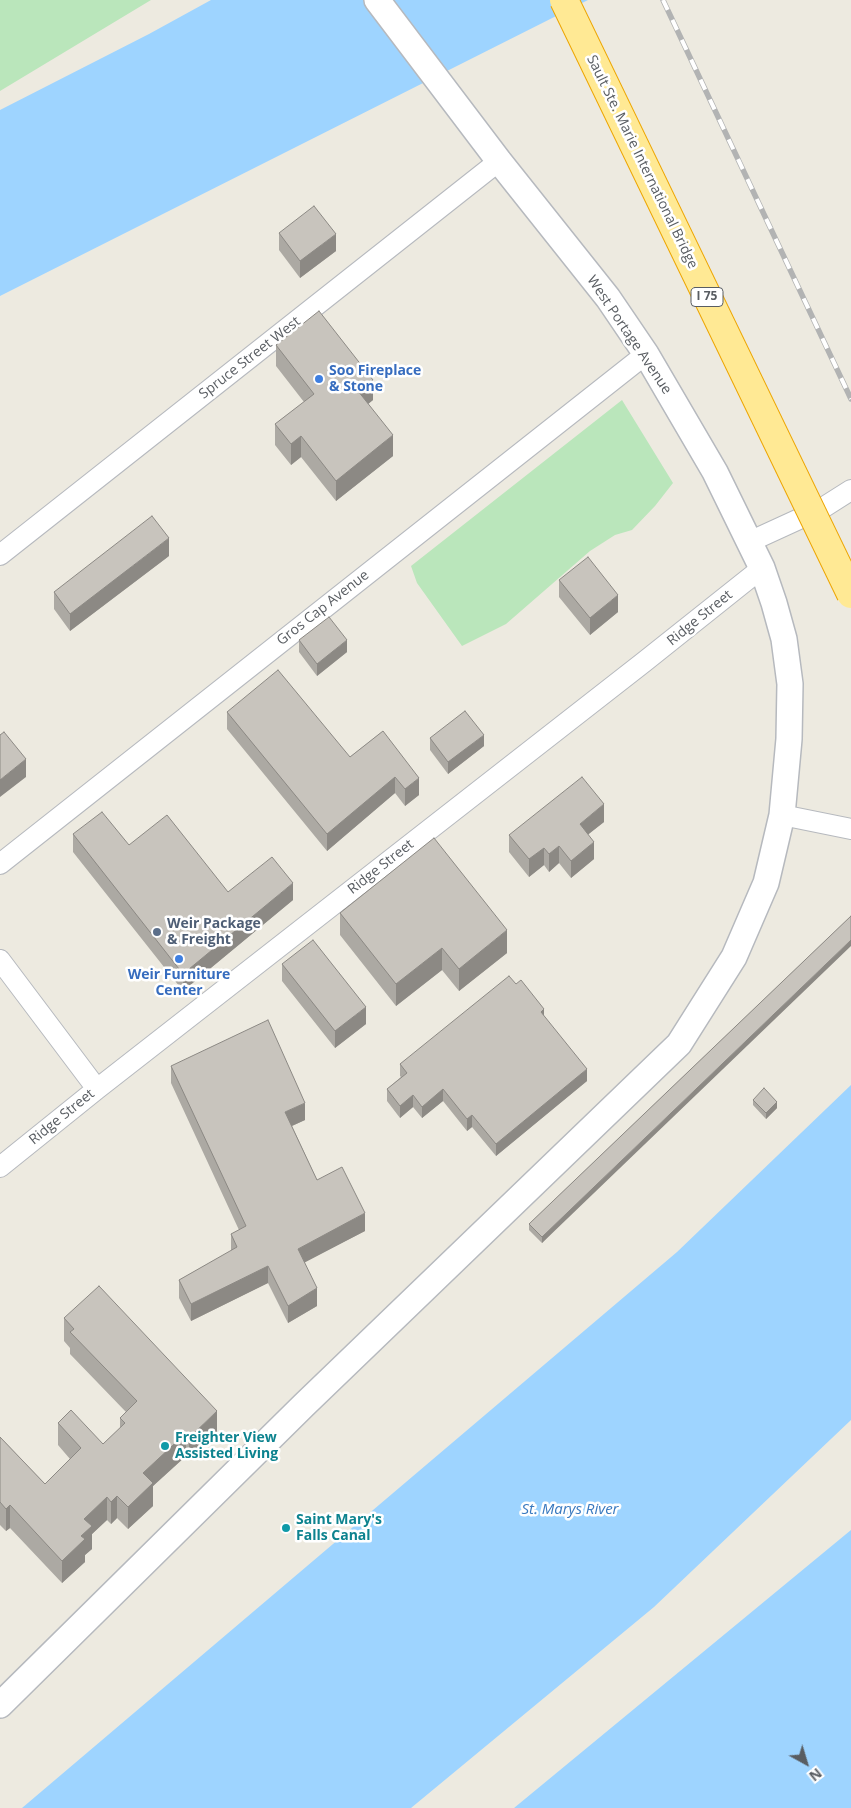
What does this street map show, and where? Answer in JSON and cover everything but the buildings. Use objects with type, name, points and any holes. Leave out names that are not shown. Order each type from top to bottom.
[{"type":"highway","name":"Sault Ste. Marie International Bridge","points":[[564,0],[851,594]]},
{"type":"street","name":"West Portage Avenue","points":[[0,1705],[304,1405],[679,1044],[734,957],[766,883],[782,815],[789,739],[790,684],[784,639],[762,568],[715,472],[646,354],[608,298],[499,162],[449,92],[377,0]]},
{"type":"street","name":"Spruce Street West","points":[[0,556],[499,162]]},
{"type":"street","name":"Gros Cap Avenue","points":[[0,864],[646,354]]},
{"type":"street","points":[[749,542],[821,509],[851,490]]},
{"type":"street","name":"Ridge Street","points":[[0,1166],[762,568]]},
{"type":"street","points":[[782,815],[851,829]]},
{"type":"street","points":[[0,960],[97,1089]]},
{"type":"green space","points":[[0,0],[151,0],[0,91]]},
{"type":"green space","points":[[622,400],[673,483],[655,506],[632,530],[615,535],[590,551],[506,624],[462,646],[417,583],[411,566]]},
{"type":"water","points":[[211,0],[588,0],[0,296],[0,110]]},
{"type":"water","name":"St. Marys River","points":[[851,1085],[851,1420],[654,1607],[411,1808],[22,1808],[677,1252]]},
{"type":"water","points":[[851,1530],[851,1808],[514,1808]]},
{"type":"railway","points":[[663,0],[851,399]]},
{"type":"place","name":"Soo Fireplace & Stone","points":[[319,379]]},
{"type":"place","name":"Weir Package & Freight","points":[[157,932]]},
{"type":"place","name":"Weir Furniture Center","points":[[179,959]]},
{"type":"place","name":"Freighter View Assisted Living","points":[[165,1446]]},
{"type":"place","name":"Saint Mary's Falls Canal","points":[[286,1528]]}]
